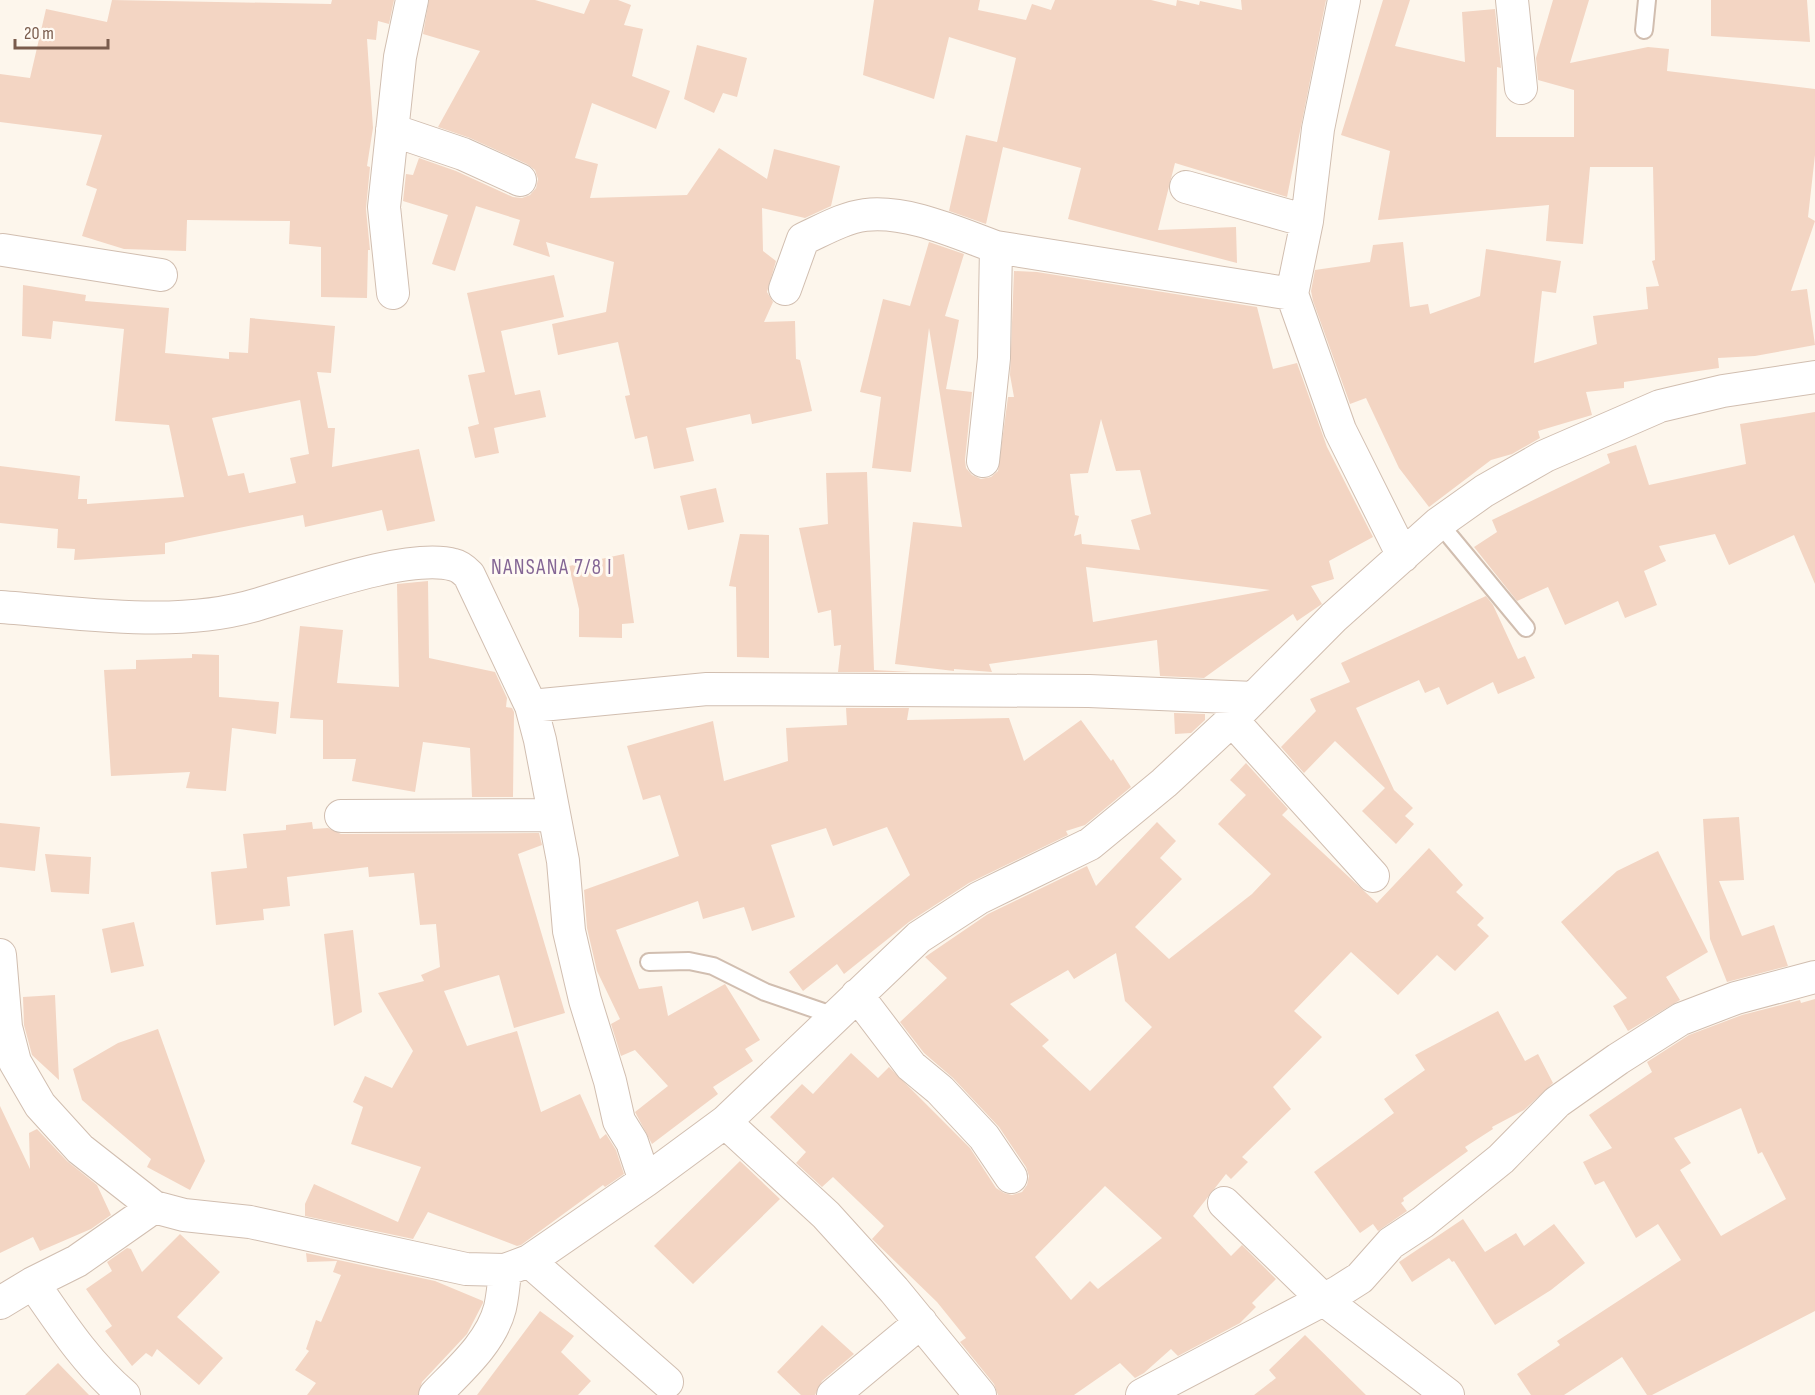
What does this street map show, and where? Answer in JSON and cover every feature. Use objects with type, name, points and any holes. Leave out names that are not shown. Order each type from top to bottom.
[{"type":"street","points":[[393,293],[384,207],[400,57],[412,0]]},
{"type":"street","points":[[1344,0],[1318,129],[1307,221],[1292,294],[1340,430],[1403,555]]},
{"type":"street","points":[[1512,0],[1521,88]]},
{"type":"street","points":[[392,130],[464,154],[520,180]]},
{"type":"street","points":[[1186,187],[1307,221]]},
{"type":"street","points":[[785,289],[803,238],[848,219],[866,215],[910,220],[996,247],[1292,294]]},
{"type":"street","points":[[983,461],[994,358],[996,247]]},
{"type":"street","points":[[1,252],[161,275]]},
{"type":"street","points":[[0,955],[6,1027],[15,1062],[40,1105],[80,1149],[154,1207],[184,1215],[250,1222],[466,1269],[517,1265],[645,1181],[725,1122],[919,938],[946,918],[987,894],[1090,844],[1232,720],[1334,617],[1439,523],[1545,456],[1660,406],[1723,391],[1815,378]]},
{"type":"street","points":[[0,607],[122,616],[179,616],[254,606],[383,570],[414,564],[454,565],[469,575],[531,706],[540,740],[552,815],[563,861],[569,931],[585,1000],[610,1081],[619,1121],[636,1152],[645,1181]]},
{"type":"street","points":[[531,706],[718,688],[1089,691],[1254,698]]},
{"type":"street","points":[[1232,720],[1373,876]]},
{"type":"street","points":[[341,816],[552,815]]},
{"type":"street","points":[[1142,1395],[1360,1278],[1391,1243],[1423,1222],[1501,1159],[1557,1102],[1680,1019],[1736,998],[1815,977]]},
{"type":"street","points":[[846,1006],[940,1090],[984,1137],[1011,1177]]},
{"type":"street","points":[[725,1122],[826,1215],[921,1322],[980,1395]]},
{"type":"street","points":[[1224,1203],[1323,1299],[1448,1395]]},
{"type":"street","points":[[0,1303],[77,1261],[154,1207]]},
{"type":"street","points":[[517,1265],[667,1382]]},
{"type":"street","points":[[435,1395],[473,1355],[486,1335],[517,1265]]},
{"type":"street","points":[[33,1283],[110,1391]]},
{"type":"street","points":[[833,1395],[921,1322]]},
{"type":"lane","points":[[1644,30],[1647,0]]},
{"type":"lane","points":[[1439,523],[1526,628]]},
{"type":"lane","points":[[649,962],[689,961],[713,966],[765,992],[846,1006]]},
{"type":"building","points":[[112,0],[331,4],[332,0],[394,0],[389,24],[378,21],[376,40],[367,39],[373,128],[367,166],[370,167],[366,209],[370,250],[368,250],[367,298],[321,297],[321,247],[289,244],[290,221],[187,220],[186,251],[124,249],[82,236],[97,189],[86,185],[102,135],[0,122],[0,74],[30,78],[46,9],[107,22]]},
{"type":"building","points":[[429,0],[535,0],[584,14],[590,0],[618,0],[631,5],[624,25],[643,29],[632,76],[670,91],[656,129],[592,103],[575,158],[598,164],[590,198],[687,195],[719,148],[767,179],[774,149],[840,166],[831,206],[805,218],[762,208],[763,251],[776,261],[767,292],[773,302],[764,322],[795,321],[796,359],[800,360],[812,411],[752,424],[750,414],[686,428],[694,461],[654,469],[647,436],[635,439],[625,396],[630,395],[618,342],[558,355],[552,324],[606,312],[614,262],[546,242],[550,257],[513,245],[520,220],[476,206],[455,271],[432,264],[448,215],[403,201],[406,174],[413,175],[419,158],[456,171],[513,197],[522,198],[530,195],[536,188],[538,179],[535,170],[527,164],[470,138],[438,127],[480,51],[423,34]]},
{"type":"building","points":[[874,0],[980,0],[978,10],[1026,20],[1032,4],[1051,10],[1055,0],[1151,0],[1176,6],[1177,0],[1199,5],[1200,1],[1242,10],[1241,0],[1326,0],[1287,197],[1175,163],[1158,230],[1236,227],[1237,263],[1068,219],[1081,168],[1003,147],[986,224],[949,211],[966,135],[997,142],[1016,58],[949,37],[934,99],[863,75]]},
{"type":"building","points":[[1383,0],[1410,0],[1395,46],[1465,62],[1462,12],[1495,9],[1501,68],[1497,67],[1496,137],[1574,137],[1574,90],[1538,80],[1536,58],[1553,0],[1589,0],[1570,63],[1648,47],[1669,49],[1667,71],[1815,89],[1815,155],[1808,217],[1815,221],[1791,291],[1807,289],[1815,345],[1755,356],[1718,358],[1719,368],[1624,382],[1624,388],[1586,392],[1592,415],[1538,431],[1540,438],[1512,454],[1491,460],[1429,507],[1399,468],[1366,398],[1350,404],[1313,301],[1311,291],[1315,270],[1370,262],[1373,245],[1403,242],[1410,307],[1428,304],[1430,314],[1480,296],[1486,249],[1561,261],[1556,293],[1542,291],[1534,363],[1597,344],[1593,316],[1648,309],[1646,287],[1659,286],[1652,261],[1655,260],[1653,167],[1590,167],[1583,244],[1546,241],[1549,205],[1378,220],[1390,151],[1341,135]]},
{"type":"building","points":[[1711,0],[1807,0],[1810,42],[1711,36]]},
{"type":"building","points":[[697,45],[747,58],[737,97],[723,93],[714,113],[684,99]]},
{"type":"building","points":[[929,242],[964,254],[945,316],[959,320],[946,389],[972,392],[965,460],[966,468],[972,475],[981,479],[991,477],[998,471],[1008,397],[1014,397],[1010,375],[1014,271],[1037,272],[1257,307],[1273,369],[1297,363],[1327,447],[1373,537],[1329,561],[1334,579],[1311,586],[1322,604],[1297,621],[1293,614],[1204,678],[1160,676],[1157,640],[989,664],[992,672],[954,669],[954,671],[895,664],[913,522],[962,527],[929,328],[911,472],[872,468],[881,397],[860,392],[883,299],[910,306]],"holes":[[[1101,419],[1116,471],[1140,470],[1151,514],[1131,520],[1140,550],[1082,544],[1081,534],[1074,536],[1079,516],[1075,515],[1070,474],[1088,473]],[[1086,567],[1270,590],[1093,622]]]},
{"type":"building","points":[[554,275],[564,317],[501,331],[515,395],[540,390],[546,417],[494,428],[499,453],[475,458],[468,427],[479,424],[468,375],[485,372],[467,293]]},
{"type":"building","points":[[23,285],[86,295],[85,301],[169,308],[165,353],[229,359],[229,352],[248,353],[250,318],[335,326],[331,373],[317,372],[328,428],[335,428],[332,467],[419,449],[435,521],[387,531],[382,510],[305,527],[303,515],[165,543],[165,554],[74,560],[75,549],[57,548],[58,529],[0,523],[0,466],[80,476],[78,499],[87,499],[87,504],[184,497],[169,425],[115,421],[124,329],[53,321],[51,339],[22,336]],"holes":[[[300,400],[309,454],[290,458],[296,483],[249,493],[244,473],[228,476],[212,418]]]},
{"type":"building","points":[[1815,412],[1815,584],[1794,535],[1729,565],[1715,534],[1659,546],[1666,561],[1644,571],[1657,605],[1625,618],[1618,601],[1565,625],[1548,587],[1517,601],[1474,547],[1497,532],[1492,520],[1610,463],[1607,454],[1636,445],[1649,485],[1746,464],[1740,424]]},
{"type":"building","points":[[867,472],[874,670],[912,672],[838,672],[841,645],[834,646],[831,610],[818,613],[799,528],[828,524],[826,473]]},
{"type":"building","points":[[716,488],[724,522],[688,530],[680,496]]},
{"type":"building","points":[[740,534],[769,535],[769,658],[737,657],[736,587],[729,586]]},
{"type":"building","points":[[624,554],[634,623],[622,624],[622,638],[579,637],[579,609],[569,566]]},
{"type":"building","points":[[428,581],[429,658],[495,672],[507,698],[506,707],[512,708],[514,712],[513,797],[472,797],[470,748],[423,742],[415,792],[352,781],[356,759],[323,759],[323,720],[290,718],[300,626],[343,630],[337,683],[399,687],[397,584]]},
{"type":"building","points":[[1486,596],[1493,605],[1518,659],[1525,656],[1535,678],[1498,694],[1493,682],[1447,705],[1439,687],[1425,693],[1419,680],[1356,708],[1394,790],[1413,808],[1405,816],[1414,824],[1396,844],[1362,811],[1385,788],[1335,741],[1304,773],[1281,747],[1316,711],[1310,699],[1350,682],[1341,663]]},
{"type":"building","points":[[192,654],[219,655],[219,697],[279,702],[276,734],[232,728],[226,791],[186,788],[190,772],[111,776],[104,670],[136,669],[136,660],[192,658]]},
{"type":"building","points":[[846,708],[909,708],[907,720],[1009,718],[1024,761],[1081,720],[1111,761],[1113,759],[1131,787],[1085,825],[1066,831],[1068,835],[969,883],[909,922],[844,974],[837,964],[803,991],[789,972],[910,875],[887,827],[833,846],[826,828],[771,845],[795,917],[752,931],[744,907],[703,919],[698,901],[616,930],[639,989],[662,986],[668,1016],[725,984],[760,1040],[745,1049],[753,1061],[713,1087],[718,1094],[652,1144],[635,1112],[668,1086],[635,1050],[621,1056],[611,1024],[620,1019],[597,971],[587,928],[584,890],[679,856],[660,795],[643,800],[627,746],[713,721],[724,781],[788,761],[786,728],[847,725]]},
{"type":"building","points":[[1174,713],[1205,714],[1205,720],[1191,733],[1175,734]]},
{"type":"building","points":[[1246,763],[1288,809],[1282,815],[1377,903],[1429,848],[1463,885],[1456,892],[1484,918],[1477,925],[1489,936],[1455,971],[1437,955],[1398,995],[1351,952],[1294,1011],[1322,1037],[1273,1087],[1291,1109],[1242,1157],[1248,1162],[1231,1179],[1226,1174],[1193,1216],[1231,1256],[1242,1245],[1276,1279],[1252,1303],[1256,1307],[1240,1323],[1178,1356],[1171,1349],[1135,1378],[1120,1363],[1074,1395],[998,1395],[994,1384],[960,1342],[966,1338],[937,1302],[872,1239],[884,1226],[833,1177],[822,1187],[796,1163],[806,1152],[770,1117],[802,1084],[813,1094],[851,1053],[878,1078],[889,1067],[970,1148],[996,1188],[1012,1195],[1022,1192],[1029,1176],[1026,1167],[999,1127],[953,1078],[924,1053],[900,1022],[947,978],[925,957],[988,914],[1087,866],[1096,886],[1157,822],[1176,841],[1160,858],[1182,879],[1135,927],[1169,959],[1252,894],[1271,874],[1218,824],[1246,795],[1230,780]],"holes":[[[1116,953],[1125,1001],[1152,1027],[1090,1091],[1042,1046],[1049,1040],[1010,1004],[1068,970],[1074,979]],[[1105,1186],[1162,1238],[1098,1289],[1090,1281],[1071,1300],[1035,1257]]]},
{"type":"building","points":[[1739,817],[1744,880],[1719,881],[1742,936],[1774,925],[1788,966],[1727,982],[1710,939],[1703,819]]},
{"type":"building","points":[[312,822],[313,829],[328,828],[341,834],[539,833],[542,845],[518,854],[565,1013],[514,1028],[499,975],[444,991],[467,1046],[517,1031],[541,1112],[580,1094],[600,1139],[606,1134],[616,1150],[624,1174],[605,1187],[603,1185],[521,1245],[517,1246],[428,1212],[413,1239],[305,1216],[305,1204],[314,1184],[398,1222],[421,1167],[351,1144],[363,1107],[353,1102],[365,1076],[392,1088],[413,1051],[378,993],[424,981],[421,975],[440,967],[436,924],[420,925],[414,873],[369,877],[368,867],[287,877],[290,906],[263,909],[264,920],[216,925],[211,872],[247,868],[243,834],[286,830],[286,825]]},
{"type":"building","points":[[0,823],[40,827],[35,871],[0,867]]},
{"type":"building","points":[[1658,851],[1708,952],[1666,977],[1680,1000],[1628,1031],[1613,1006],[1627,998],[1561,922],[1617,871]]},
{"type":"building","points":[[45,854],[91,857],[89,894],[51,892]]},
{"type":"building","points":[[134,922],[144,966],[111,973],[102,929]]},
{"type":"building","points":[[353,930],[362,1012],[334,1026],[324,934]]},
{"type":"building","points":[[55,995],[59,1080],[32,1055],[24,1025],[23,997]]},
{"type":"building","points":[[1815,999],[1815,1311],[1652,1395],[1647,1395],[1622,1357],[1564,1395],[1531,1395],[1517,1374],[1560,1345],[1557,1341],[1681,1260],[1658,1224],[1636,1238],[1604,1181],[1595,1185],[1583,1162],[1612,1148],[1589,1115],[1652,1072],[1647,1062],[1689,1035],[1742,1015],[1800,1000],[1801,1003]],"holes":[[[1741,1108],[1758,1154],[1762,1152],[1786,1199],[1721,1236],[1680,1170],[1691,1163],[1674,1138]]]},
{"type":"building","points":[[1498,1011],[1525,1061],[1538,1054],[1553,1083],[1524,1110],[1492,1127],[1493,1129],[1465,1147],[1468,1151],[1403,1198],[1404,1201],[1401,1203],[1407,1211],[1378,1231],[1373,1224],[1360,1233],[1314,1172],[1394,1113],[1384,1099],[1425,1070],[1415,1055]]},
{"type":"building","points":[[158,1029],[205,1161],[190,1190],[147,1167],[151,1159],[82,1100],[73,1069],[118,1043]]},
{"type":"building","points":[[0,1106],[30,1169],[29,1133],[37,1129],[67,1161],[97,1185],[111,1215],[91,1229],[40,1251],[33,1237],[0,1253]]},
{"type":"building","points":[[740,1161],[780,1199],[693,1284],[654,1246]]},
{"type":"building","points":[[1463,1219],[1485,1252],[1516,1233],[1524,1246],[1554,1224],[1585,1263],[1551,1290],[1495,1325],[1454,1261],[1452,1262],[1449,1258],[1412,1282],[1399,1262]]},
{"type":"building","points":[[180,1234],[220,1272],[177,1317],[223,1358],[199,1385],[157,1349],[152,1357],[146,1353],[132,1366],[105,1331],[112,1326],[86,1289],[112,1271],[107,1262],[127,1248],[131,1249],[142,1272]]},
{"type":"building","points":[[306,1253],[435,1281],[483,1301],[483,1303],[467,1334],[422,1382],[418,1395],[307,1395],[316,1383],[295,1370],[309,1351],[306,1349],[316,1320],[321,1322],[341,1275],[333,1272],[337,1261],[307,1262]]},
{"type":"building","points":[[540,1311],[574,1336],[561,1352],[591,1381],[578,1395],[477,1395]]},
{"type":"building","points":[[822,1325],[854,1354],[822,1381],[815,1395],[801,1395],[777,1372]]},
{"type":"building","points":[[1305,1335],[1366,1395],[1254,1395],[1276,1378],[1269,1370]]},
{"type":"building","points":[[58,1363],[89,1395],[25,1395]]},
{"type":"district","name":"NANSANA 7/8 I","points":[[552,567]]}]
